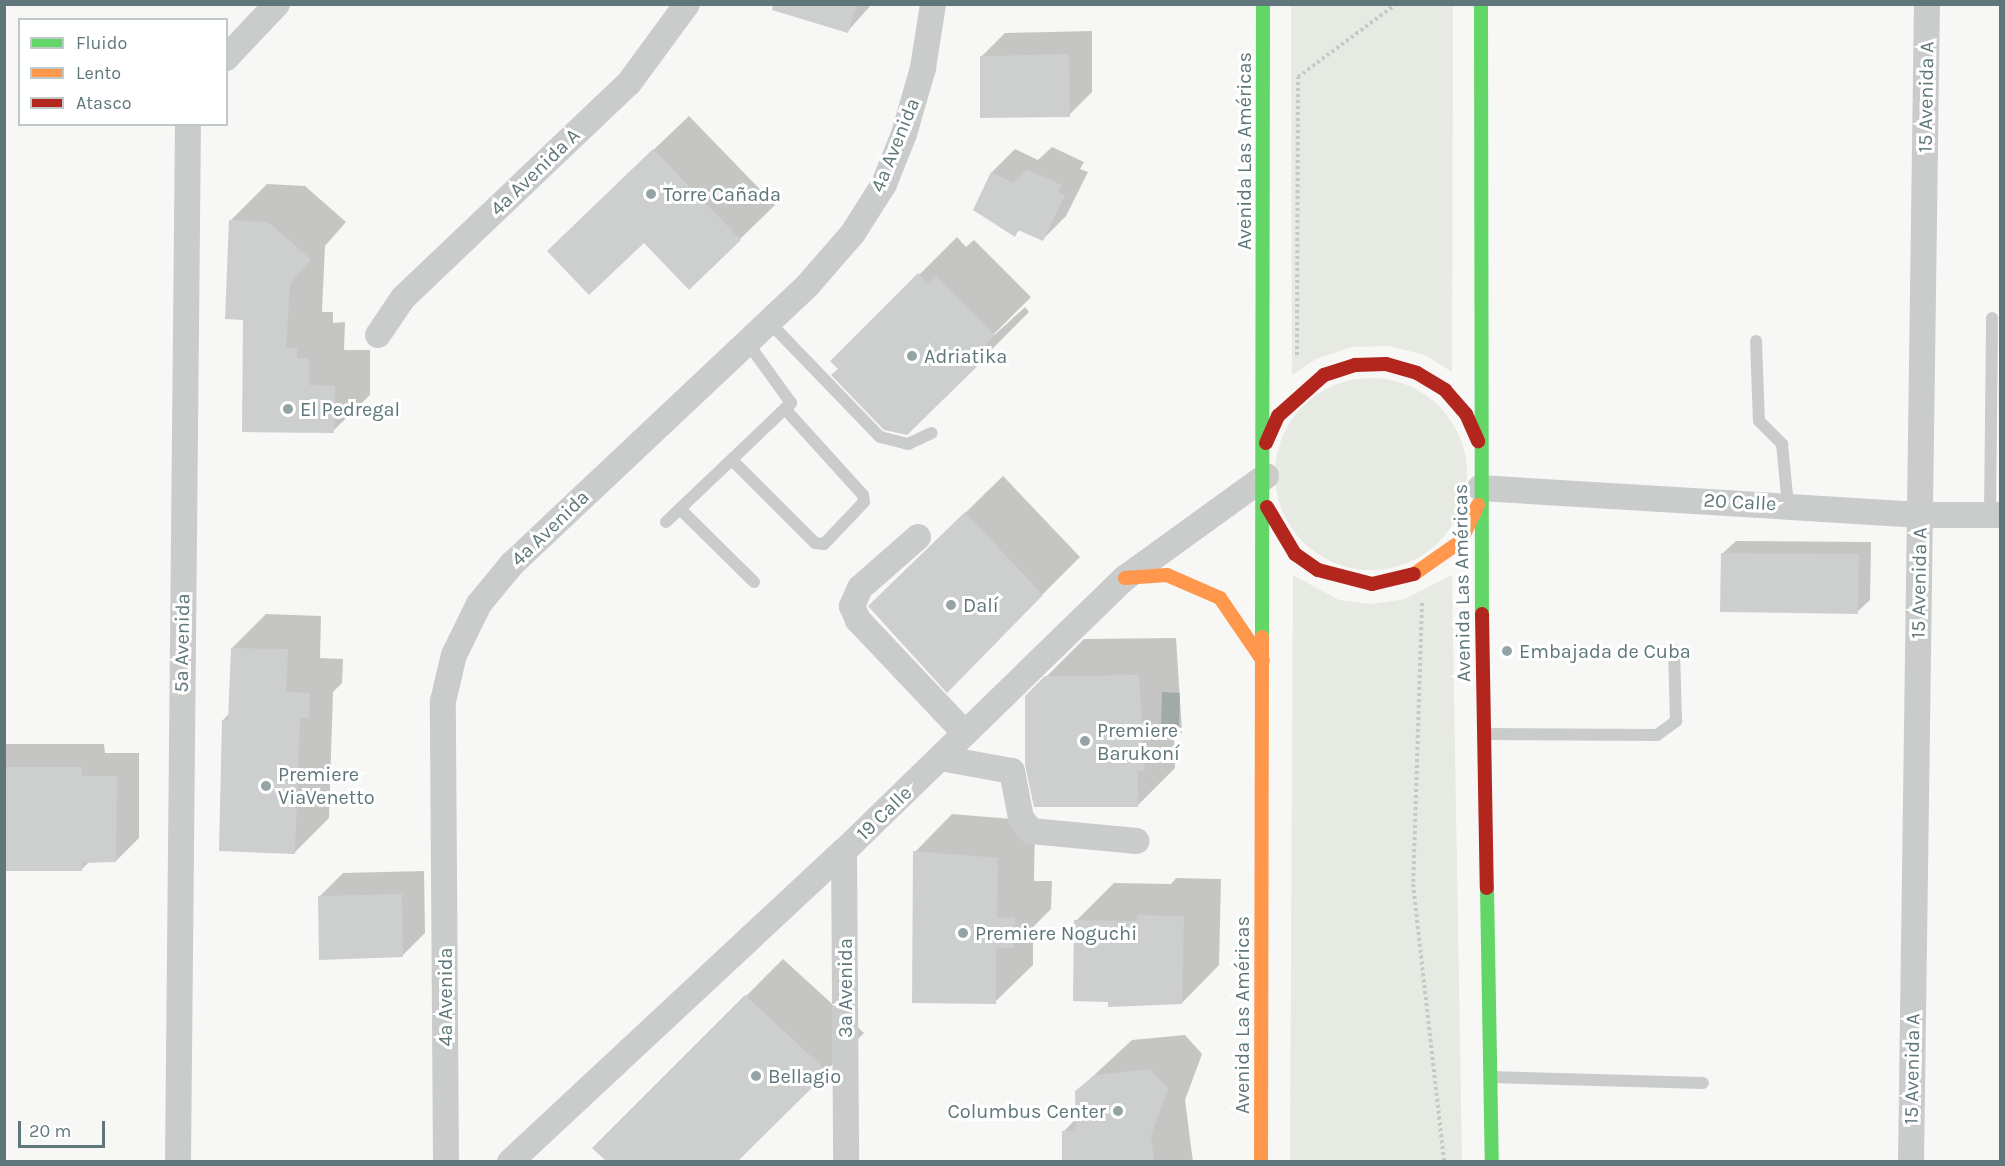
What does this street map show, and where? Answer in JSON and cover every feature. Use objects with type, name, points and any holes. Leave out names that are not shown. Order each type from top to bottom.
[{"type":"main road","name":"Avenida Las Américas","points":[[1262,1161],[1263,661],[1266,506],[1263,4]]},
{"type":"main road","name":"Avenida Las Américas","points":[[1481,4],[1479,443],[1492,1161]]},
{"type":"main road","points":[[1266,445],[1278,417],[1298,393],[1324,375],[1355,365],[1386,364],[1417,373],[1459,406],[1479,443]]},
{"type":"main road","points":[[1266,506],[1289,546],[1318,570],[1372,584],[1426,570],[1461,541],[1480,494]]},
{"type":"main road","points":[[1125,578],[1167,575],[1220,598],[1263,661]]},
{"type":"street","points":[[228,56],[277,4]]},
{"type":"street","name":"4a Avenida A","points":[[378,335],[403,298],[629,83],[687,4]]},
{"type":"street","name":"4a Avenida","points":[[446,1161],[442,701],[454,655],[479,604],[512,564],[769,322],[853,233],[884,184],[923,68],[933,4]]},
{"type":"street","name":"15 Avenida A","points":[[1911,1161],[1927,4]]},
{"type":"street","name":"5a Avenida","points":[[178,1161],[188,126]]},
{"type":"street","name":"19 Calle","points":[[510,1161],[844,851],[1125,578],[1266,476]]},
{"type":"street","name":"20 Calle","points":[[1480,494],[1788,505],[1920,515],[1995,515]]},
{"type":"street","points":[[918,537],[860,588],[852,606],[887,653],[965,733]]},
{"type":"street","points":[[940,758],[1006,765],[1012,771],[1021,818],[1031,831],[1137,841]]},
{"type":"street","name":"3a Avenida","points":[[844,851],[846,1161]]},
{"type":"lane","points":[[1992,318],[1995,515]]},
{"type":"lane","points":[[769,322],[880,437],[908,444],[932,433]]},
{"type":"lane","points":[[1756,340],[1759,421],[1782,444],[1788,505]]},
{"type":"lane","points":[[666,522],[786,410],[789,395],[747,342]]},
{"type":"lane","points":[[733,461],[815,543],[824,544],[864,502],[863,495],[786,410]]},
{"type":"lane","points":[[680,508],[754,582]]},
{"type":"lane","points":[[1484,734],[1657,735],[1676,721],[1674,650]]},
{"type":"lane","points":[[1489,1077],[1703,1083]]},
{"type":"path","points":[[1298,393],[1299,77],[1396,4]]},
{"type":"path","points":[[1426,570],[1417,641],[1413,884],[1444,1161]]},
{"type":"shaded area","points":[[1291,5],[1453,5],[1452,372],[1425,355],[1389,346],[1352,347],[1316,359],[1292,375]]},
{"type":"shaded area","points":[[1362,378],[1380,378],[1408,385],[1439,406],[1460,437],[1467,474],[1460,511],[1439,542],[1408,563],[1380,570],[1362,570],[1326,559],[1297,535],[1286,519],[1279,502],[1275,483],[1275,465],[1286,429],[1310,400],[1326,389],[1343,382]]},
{"type":"shaded area","points":[[1293,575],[1339,600],[1372,604],[1405,599],[1452,575],[1462,1161],[1290,1161]]},
{"type":"shaded area","points":[[1162,692],[1180,693],[1179,728],[1161,728]]},
{"type":"building","points":[[773,4],[857,4],[848,33],[772,10]]},
{"type":"building","points":[[1069,54],[1070,117],[980,118],[980,56]]},
{"type":"building","name":"Torre Cañada","points":[[653,149],[741,240],[689,290],[644,243],[589,295],[547,251]]},
{"type":"building","points":[[1027,170],[1062,185],[1058,192],[1065,195],[1043,241],[1018,230],[1015,237],[973,210],[991,172],[1013,183]]},
{"type":"building","points":[[229,220],[268,222],[311,259],[290,284],[286,348],[297,348],[297,358],[309,358],[309,385],[335,386],[334,433],[242,432],[243,320],[225,319]]},
{"type":"building","name":"Adriatika","points":[[918,273],[928,283],[936,276],[995,335],[986,344],[993,351],[907,435],[884,430],[831,375],[838,369],[830,361]]},
{"type":"building","name":"Dalí","points":[[965,512],[1043,595],[947,693],[868,606]]},
{"type":"building","points":[[1721,553],[1859,554],[1858,614],[1720,612]]},
{"type":"building","name":"Premiere ViaVenetto","points":[[231,648],[288,649],[286,692],[310,693],[309,718],[300,718],[295,854],[219,851],[222,720],[228,720]]},
{"type":"building","name":"Premiere Barukoní","points":[[1139,675],[1145,771],[1138,771],[1138,807],[1034,807],[1025,765],[1025,696],[1045,676]]},
{"type":"building","points":[[4,767],[82,767],[82,776],[117,776],[116,862],[82,863],[82,871],[4,871]]},
{"type":"building","name":"Premiere Noguchi","points":[[913,851],[998,858],[997,918],[1015,917],[1014,948],[996,948],[996,1004],[912,1003]]},
{"type":"building","points":[[402,894],[403,957],[319,960],[318,896]]},
{"type":"building","name":"Premiere Noguchi","points":[[1137,915],[1184,916],[1182,1004],[1108,1007],[1108,1002],[1073,1001],[1074,920],[1137,921]]},
{"type":"building","name":"Bellagio","points":[[745,995],[828,1072],[738,1161],[606,1161],[592,1148]]},
{"type":"building","name":"Columbus Center","points":[[1150,1069],[1168,1089],[1151,1135],[1154,1161],[1062,1161],[1062,1131],[1076,1131],[1075,1091],[1095,1075]]},
{"type":"traffic: fast","points":[[1262,637],[1263,4]]},
{"type":"traffic: fast","points":[[1481,4],[1482,614]]},
{"type":"traffic: fast","points":[[1487,888],[1492,1162]]},
{"type":"traffic: slow","points":[[1414,574],[1461,541],[1478,505]]},
{"type":"traffic: slow","points":[[1125,578],[1167,575],[1220,598],[1263,661]]},
{"type":"traffic: slow","points":[[1261,1162],[1262,637]]},
{"type":"traffic: jam","points":[[1266,443],[1278,416],[1324,375],[1355,365],[1386,364],[1417,373],[1445,390],[1466,414],[1478,441]]},
{"type":"traffic: jam","points":[[1267,507],[1295,554],[1318,570],[1372,584],[1414,574]]},
{"type":"traffic: jam","points":[[1482,614],[1487,888]]},
{"type":"place","name":"Torre Cañada","points":[[651,194]]},
{"type":"place","name":"Adriatika","points":[[912,356]]},
{"type":"place","name":"El Pedregal","points":[[288,409]]},
{"type":"place","name":"Dalí","points":[[951,605]]},
{"type":"place","name":"Embajada de Cuba","points":[[1507,651]]},
{"type":"place","name":"Premiere Barukoní","points":[[1085,741]]},
{"type":"place","name":"Premiere ViaVenetto","points":[[266,786]]},
{"type":"place","name":"Premiere Noguchi","points":[[963,933]]},
{"type":"place","name":"Bellagio","points":[[756,1076]]},
{"type":"place","name":"Columbus Center","points":[[1118,1111]]}]
